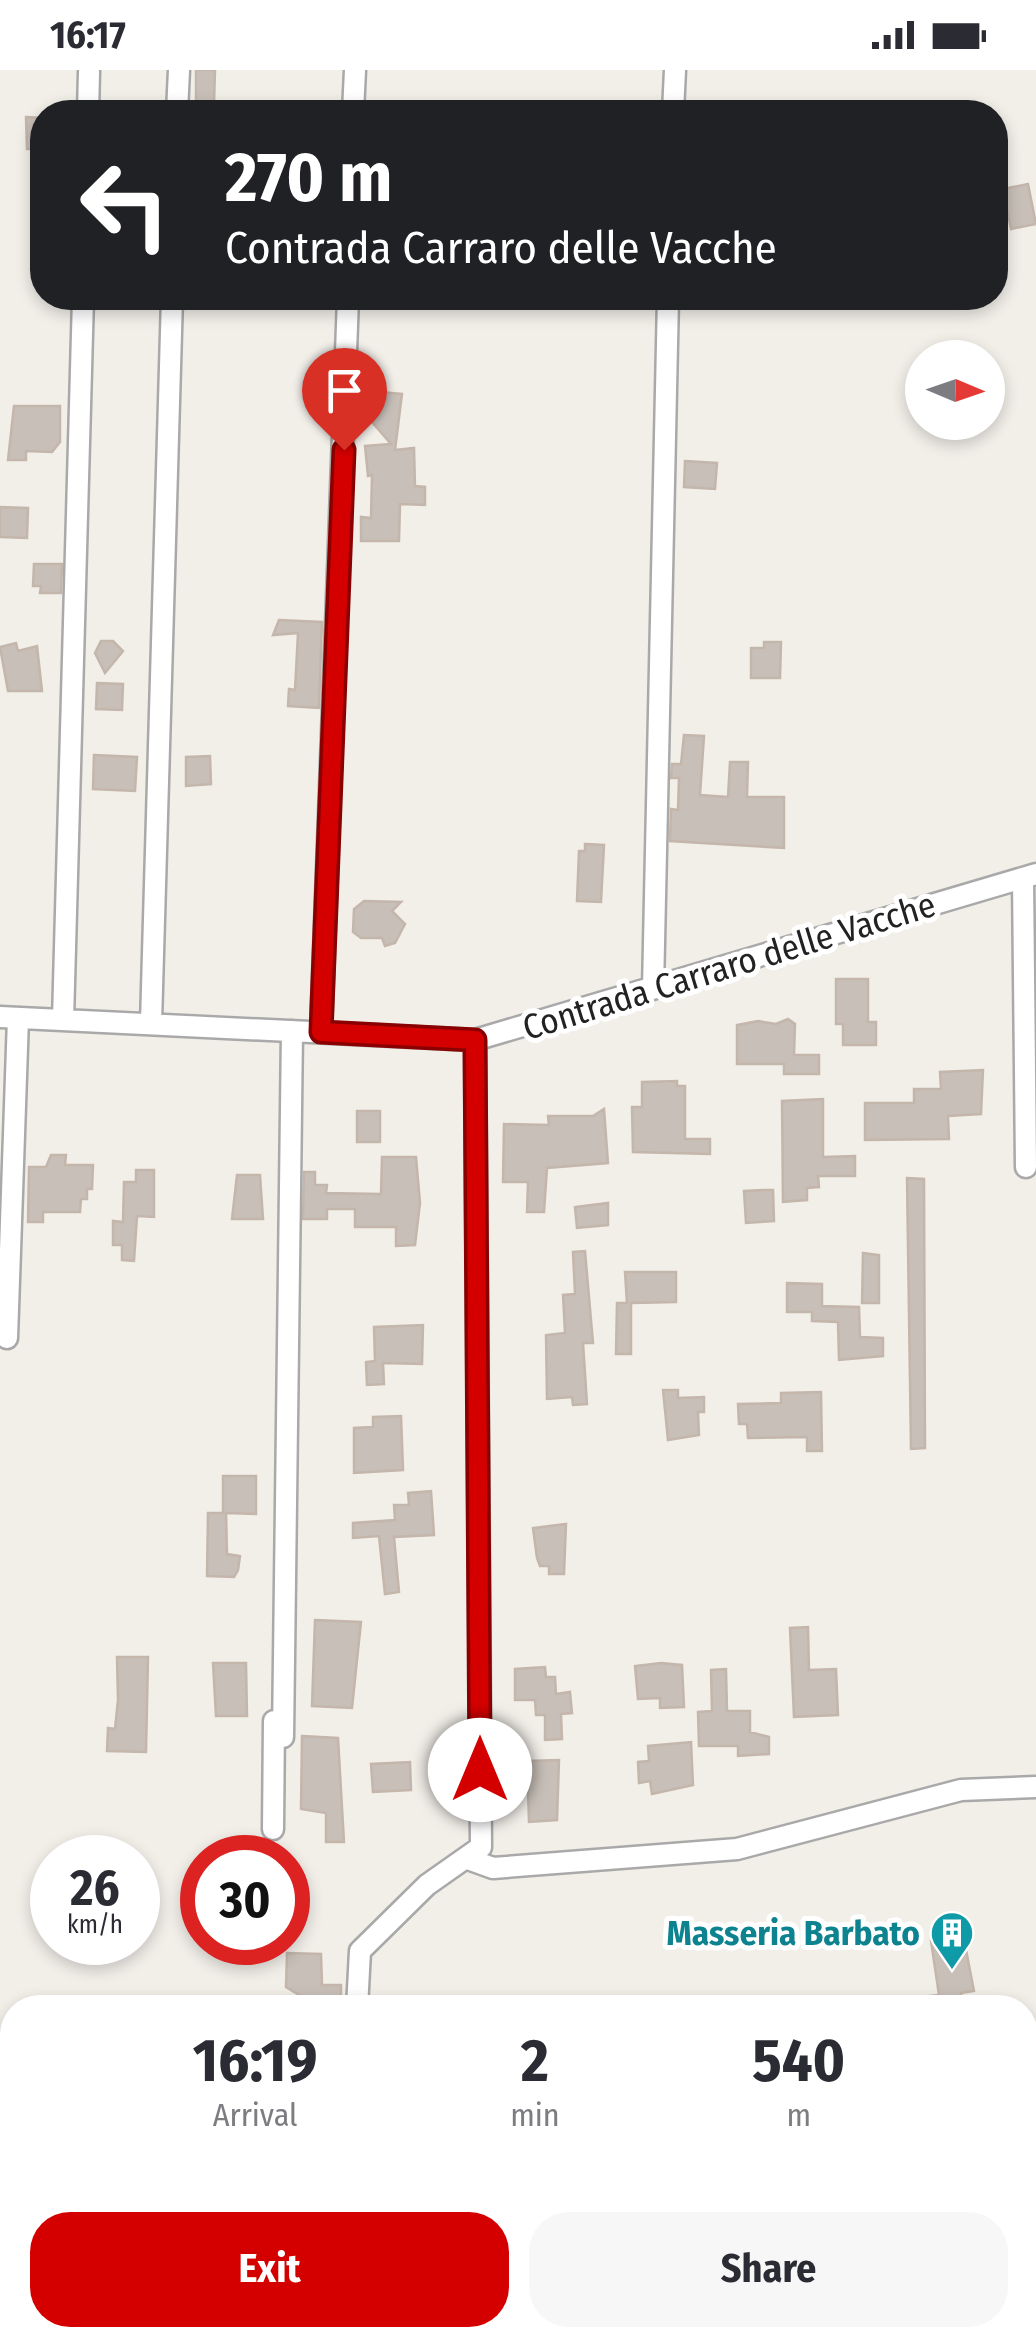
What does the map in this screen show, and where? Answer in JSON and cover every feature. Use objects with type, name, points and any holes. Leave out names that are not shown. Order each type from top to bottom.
[{"type":"street","points":[[178,100],[179,70]]},
{"type":"street","points":[[353,100],[354,70]]},
{"type":"street","points":[[673,100],[674,70]]},
{"type":"street","points":[[88,100],[89,72]]},
{"type":"street","points":[[63,1020],[83,310]]},
{"type":"street","points":[[151,1022],[172,310]]},
{"type":"street","points":[[321,1032],[348,310]]},
{"type":"street","points":[[652,989],[668,310]]},
{"type":"street","points":[[1026,1167],[1030,876]]},
{"type":"street","name":"Contrada Carraro delle Vacche","points":[[9,1018],[475,1040],[1030,876]]},
{"type":"street","points":[[8,1338],[9,1018]]},
{"type":"street","points":[[283,1737],[292,1031]]},
{"type":"street","points":[[358,1995],[360,1952],[427,1885],[480,1847],[475,1040]]},
{"type":"street","points":[[273,1829],[274,1676],[284,1657]]},
{"type":"street","points":[[468,1859],[493,1868],[737,1849],[961,1790],[1036,1787]]},
{"type":"building","points":[[196,70],[215,70],[214,100],[196,100]]},
{"type":"building","points":[[26,117],[30,117],[27,149]]},
{"type":"building","points":[[1028,184],[1036,224],[1011,229],[1008,188]]},
{"type":"building","points":[[380,392],[402,394],[395,450],[414,448],[415,486],[425,487],[425,505],[400,504],[399,541],[361,541],[361,517],[371,518],[372,475],[368,476],[365,446],[391,444],[365,414],[378,408]]},
{"type":"building","points":[[14,406],[60,406],[60,442],[52,452],[26,451],[26,460],[8,460]]},
{"type":"building","points":[[685,461],[717,463],[715,489],[684,487]]},
{"type":"building","points":[[0,507],[28,508],[27,538],[0,537]]},
{"type":"building","points":[[34,564],[62,564],[61,593],[40,593],[41,586],[33,586]]},
{"type":"building","points":[[279,620],[322,622],[319,708],[288,706],[289,689],[295,690],[298,633],[273,635]]},
{"type":"building","points":[[101,641],[113,641],[123,651],[105,673],[95,653]]},
{"type":"building","points":[[764,642],[781,642],[780,678],[751,678],[751,648],[764,648]]},
{"type":"building","points":[[16,643],[18,651],[37,646],[42,691],[8,691],[0,647]]},
{"type":"building","points":[[97,683],[123,684],[122,710],[96,709]]},
{"type":"building","points":[[684,735],[704,736],[700,795],[728,797],[730,762],[748,762],[747,797],[784,797],[784,848],[670,841],[671,809],[678,810],[679,778],[671,778],[672,764],[681,764]]},
{"type":"building","points":[[94,755],[137,757],[135,791],[93,789]]},
{"type":"building","points":[[210,756],[211,784],[186,786],[186,757]]},
{"type":"building","points":[[585,844],[604,845],[601,902],[577,901],[579,851],[585,851]]},
{"type":"building","points":[[364,901],[401,902],[392,911],[405,924],[395,943],[385,946],[382,938],[361,938],[353,932],[354,909]]},
{"type":"building","points":[[836,979],[868,979],[868,1022],[876,1022],[876,1045],[843,1045],[843,1024],[836,1024]]},
{"type":"building","points":[[788,1019],[795,1024],[794,1055],[819,1055],[819,1074],[784,1074],[784,1064],[737,1064],[737,1025],[758,1021],[776,1024]]},
{"type":"building","points":[[983,1070],[981,1114],[948,1116],[949,1139],[865,1140],[865,1103],[914,1103],[914,1089],[941,1089],[940,1072]]},
{"type":"building","points":[[677,1081],[677,1086],[685,1086],[685,1139],[710,1139],[710,1154],[633,1152],[632,1107],[642,1107],[642,1082]]},
{"type":"building","points":[[823,1099],[823,1157],[855,1156],[855,1176],[818,1176],[819,1187],[807,1188],[807,1200],[783,1202],[782,1101]]},
{"type":"building","points":[[604,1109],[608,1163],[547,1168],[544,1212],[527,1212],[528,1182],[503,1182],[504,1124],[549,1125],[548,1116],[593,1116]]},
{"type":"building","points":[[357,1111],[380,1111],[380,1142],[357,1142]]},
{"type":"building","points":[[51,1155],[66,1155],[65,1165],[93,1165],[92,1189],[87,1189],[87,1199],[81,1199],[80,1212],[43,1212],[43,1222],[28,1222],[29,1167],[46,1167]]},
{"type":"building","points":[[382,1157],[416,1157],[420,1203],[415,1245],[396,1246],[396,1227],[355,1227],[355,1209],[327,1209],[327,1219],[303,1219],[304,1172],[315,1172],[315,1185],[327,1185],[326,1193],[381,1194]]},
{"type":"building","points":[[136,1170],[154,1170],[154,1217],[137,1216],[134,1261],[122,1260],[122,1245],[113,1245],[113,1221],[123,1222],[124,1182],[136,1182]]},
{"type":"building","points":[[237,1175],[260,1175],[263,1219],[232,1219]]},
{"type":"building","points":[[907,1178],[924,1179],[925,1448],[911,1449]]},
{"type":"building","points":[[773,1190],[774,1221],[746,1223],[744,1191]]},
{"type":"building","points":[[608,1203],[608,1225],[577,1228],[575,1207]]},
{"type":"building","points":[[585,1251],[593,1343],[583,1343],[587,1404],[573,1405],[572,1397],[547,1399],[546,1335],[565,1333],[563,1295],[575,1294],[573,1252]]},
{"type":"building","points":[[863,1253],[879,1255],[879,1303],[862,1303]]},
{"type":"building","points":[[625,1272],[676,1272],[676,1302],[631,1303],[631,1354],[616,1354],[617,1303],[627,1303]]},
{"type":"building","points":[[787,1283],[822,1284],[822,1306],[859,1307],[860,1337],[883,1338],[883,1356],[839,1360],[838,1322],[812,1321],[812,1312],[787,1312]]},
{"type":"building","points":[[423,1325],[422,1364],[383,1363],[384,1384],[367,1385],[366,1362],[375,1361],[374,1327]]},
{"type":"building","points":[[663,1390],[678,1390],[678,1398],[704,1397],[704,1412],[698,1412],[699,1435],[668,1440]]},
{"type":"building","points":[[821,1392],[822,1451],[807,1451],[807,1437],[748,1438],[747,1424],[739,1424],[738,1404],[781,1403],[781,1393]]},
{"type":"building","points":[[401,1416],[403,1470],[354,1473],[354,1428],[373,1427],[373,1417]]},
{"type":"building","points":[[223,1476],[256,1476],[256,1514],[226,1513],[227,1554],[240,1556],[234,1577],[207,1576],[208,1513],[223,1513]]},
{"type":"building","points":[[431,1491],[434,1535],[394,1537],[399,1592],[385,1594],[379,1536],[353,1538],[353,1523],[395,1520],[394,1505],[409,1505],[408,1493]]},
{"type":"building","points":[[566,1524],[564,1574],[549,1574],[549,1566],[540,1566],[537,1558],[533,1528]]},
{"type":"building","points":[[315,1620],[361,1622],[352,1708],[312,1706]]},
{"type":"building","points":[[808,1627],[809,1670],[836,1669],[838,1715],[794,1717],[790,1628]]},
{"type":"building","points":[[117,1657],[148,1657],[146,1752],[107,1751],[108,1728],[115,1729]]},
{"type":"building","points":[[213,1663],[246,1663],[247,1716],[216,1716]]},
{"type":"building","points":[[682,1665],[684,1707],[660,1708],[660,1698],[638,1699],[635,1666]]},
{"type":"building","points":[[545,1667],[546,1677],[555,1677],[556,1694],[570,1692],[572,1713],[561,1714],[562,1739],[545,1740],[545,1715],[536,1715],[535,1700],[515,1700],[515,1669]]},
{"type":"building","points":[[726,1669],[727,1711],[750,1711],[750,1732],[769,1737],[769,1754],[738,1756],[738,1746],[699,1746],[698,1712],[712,1711],[711,1670]]},
{"type":"building","points":[[302,1736],[338,1738],[344,1842],[326,1842],[326,1813],[301,1809]]},
{"type":"building","points":[[691,1742],[693,1785],[652,1794],[650,1781],[639,1783],[638,1762],[649,1761],[648,1746]]},
{"type":"building","points":[[559,1760],[557,1820],[529,1822],[527,1761]]},
{"type":"building","points":[[410,1762],[411,1790],[373,1792],[371,1764]]},
{"type":"building","name":"Masseria Barbato","points":[[963,1934],[974,1991],[939,1995],[931,1941]]},
{"type":"building","points":[[310,1954],[321,1954],[322,1985],[341,1985],[341,1995],[299,1995],[286,1987],[287,1965],[310,1965]]},
{"type":"place","name":"Masseria Barbato","points":[[952,1971]]},
{"type":"route","points":[[344,450],[321,1032],[475,1040],[480,1770]]}]
